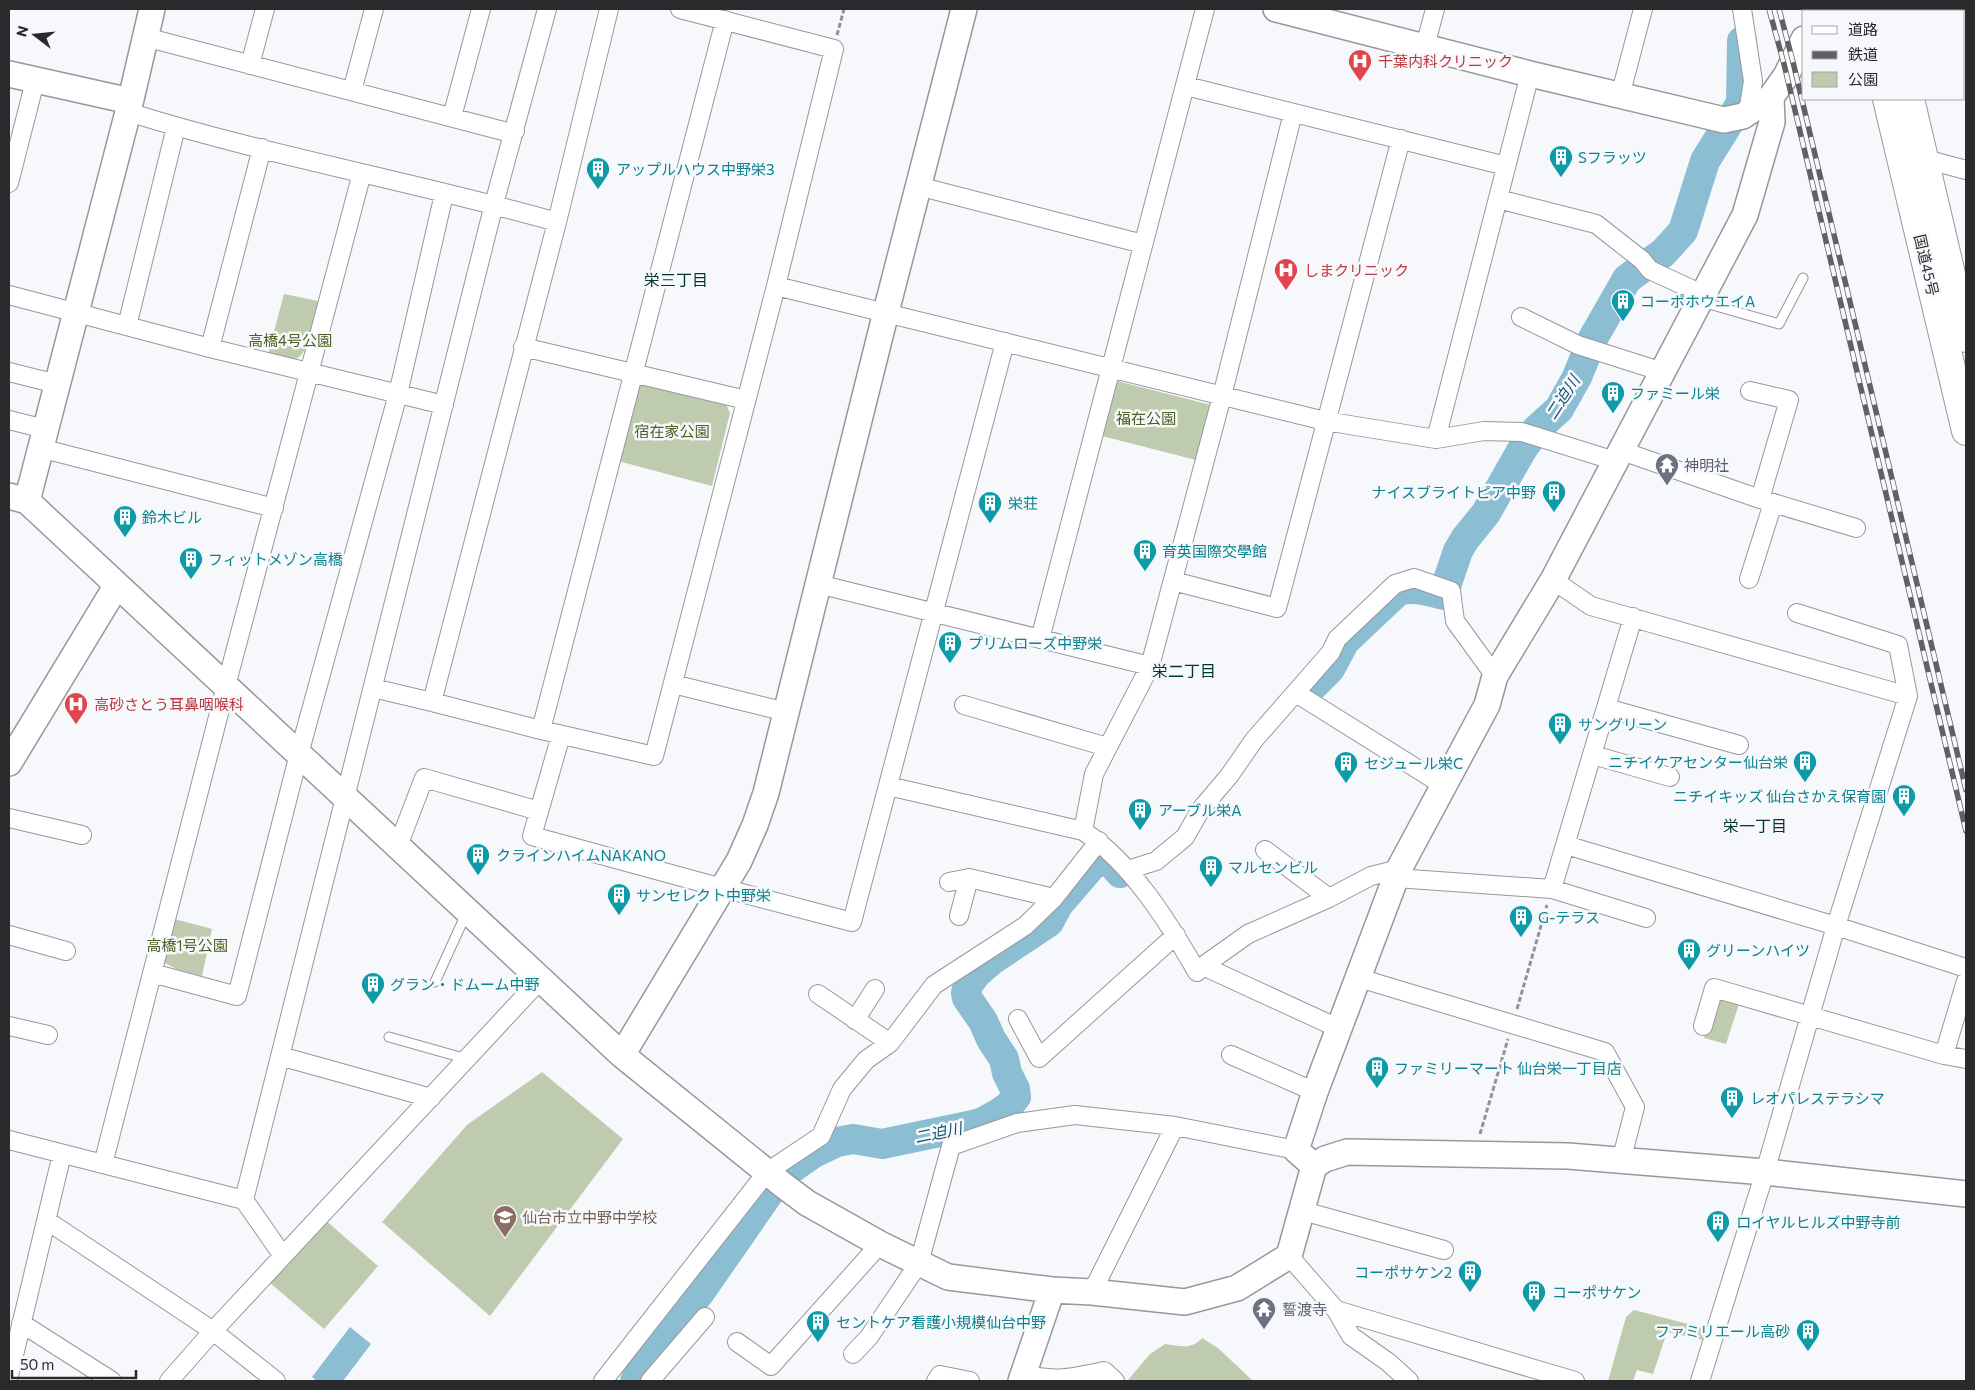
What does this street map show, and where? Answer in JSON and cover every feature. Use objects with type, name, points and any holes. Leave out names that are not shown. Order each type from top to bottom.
[{"type":"highway","name":"国道45号","points":[[1887,100],[1966,430]]},
{"type":"highway","name":"国道45号","points":[[1910,100],[1966,338]]},
{"type":"street","points":[[152,9],[129,107],[43,438],[18,498],[118,586],[346,796],[622,1055],[773,1178],[807,1203],[880,1244],[948,1277],[1052,1290],[1092,1292],[1185,1302],[1237,1288],[1289,1256],[1314,1166],[1325,1158],[1347,1152],[1568,1156],[1765,1172],[1966,1194]]},
{"type":"street","points":[[250,65],[265,9]]},
{"type":"street","points":[[352,91],[374,9]]},
{"type":"street","points":[[452,118],[481,9]]},
{"type":"street","points":[[244,1200],[494,204],[547,9]]},
{"type":"street","points":[[432,702],[557,222],[609,9]]},
{"type":"street","points":[[373,688],[654,756],[776,286],[834,49],[680,9]]},
{"type":"street","points":[[622,1055],[739,861],[755,825],[766,793],[964,9]]},
{"type":"street","points":[[1040,639],[1205,9]]},
{"type":"street","points":[[1276,9],[1620,96],[1738,116],[1771,97],[1786,76],[1802,43]]},
{"type":"street","points":[[1425,46],[1435,9]]},
{"type":"street","points":[[1620,96],[1643,9]]},
{"type":"street","points":[[1738,116],[1753,81],[1742,9]]},
{"type":"street","points":[[541,730],[725,20]]},
{"type":"street","points":[[145,37],[507,132],[515,131]]},
{"type":"street","points":[[9,74],[129,107],[176,127],[444,194],[494,204],[557,222]]},
{"type":"street","points":[[1436,439],[1530,74]]},
{"type":"street","points":[[9,183],[35,81]]},
{"type":"street","points":[[1186,86],[1506,166]]},
{"type":"street","points":[[1296,1150],[1315,1092],[1340,1030],[1397,874],[1487,705],[1495,676],[1553,580],[1745,215],[1772,122],[1771,97]]},
{"type":"street","points":[[1083,831],[1094,774],[1150,666],[1222,396],[1293,113]]},
{"type":"street","points":[[127,326],[176,127]]},
{"type":"street","points":[[1173,581],[1277,608],[1401,140]]},
{"type":"street","points":[[210,348],[262,148]]},
{"type":"street","points":[[1925,159],[1966,170]]},
{"type":"street","points":[[103,1164],[226,686],[362,173]]},
{"type":"street","points":[[918,186],[1143,244]]},
{"type":"street","points":[[152,972],[237,996],[299,754],[398,394],[444,194]]},
{"type":"street","points":[[1498,199],[1596,224],[1646,265],[1700,298]]},
{"type":"street","points":[[776,286],[1325,422],[1436,439],[1484,431],[1530,434],[1618,456],[1856,528]]},
{"type":"street","points":[[9,295],[310,374],[444,405]]},
{"type":"street","points":[[1521,316],[1586,347],[1663,372]]},
{"type":"street","points":[[561,735],[532,836],[852,922],[1005,342]]},
{"type":"street","points":[[523,347],[746,400]]},
{"type":"street","points":[[9,372],[57,384]]},
{"type":"street","points":[[1749,579],[1789,400],[1750,391]]},
{"type":"street","points":[[9,420],[43,438],[274,508]]},
{"type":"street","points":[[1128,870],[1156,861],[1185,837],[1201,809],[1229,776],[1254,740],[1331,652],[1337,639],[1395,584],[1414,578],[1444,589],[1455,622],[1495,676]]},
{"type":"street","points":[[1553,580],[1591,606],[1908,696]]},
{"type":"street","points":[[818,584],[1150,666]]},
{"type":"street","points":[[9,763],[118,586]]},
{"type":"street","points":[[1700,1381],[1765,1172],[1836,926],[1908,696],[1898,645],[1796,613]]},
{"type":"street","points":[[1552,890],[1633,617]]},
{"type":"street","points":[[673,684],[786,712]]},
{"type":"street","points":[[1296,693],[1443,785]]},
{"type":"street","points":[[964,705],[1107,747]]},
{"type":"street","points":[[1606,708],[1739,745]]},
{"type":"street","points":[[1593,755],[1670,777]]},
{"type":"street","points":[[398,846],[424,778],[539,811]]},
{"type":"street","points":[[888,786],[1083,831],[1099,841],[1128,870],[1176,935],[1197,972],[1248,934],[1329,898],[1371,876],[1397,874],[1552,890],[1646,918]]},
{"type":"street","points":[[9,818],[82,835]]},
{"type":"street","points":[[603,1381],[773,1178],[821,1136],[842,1089],[866,1060],[890,1043],[934,985],[1025,926],[1054,898],[1099,841]]},
{"type":"street","points":[[1566,845],[1836,926],[1966,968]]},
{"type":"street","points":[[1265,850],[1329,898]]},
{"type":"street","points":[[949,882],[969,878],[1054,898]]},
{"type":"street","points":[[958,916],[969,878]]},
{"type":"street","points":[[9,935],[66,951]]},
{"type":"street","points":[[1018,1019],[1039,1058],[1176,935]]},
{"type":"street","points":[[1203,966],[1340,1030]]},
{"type":"street","points":[[1359,978],[1604,1052],[1635,1107],[1621,1161]]},
{"type":"street","points":[[169,1381],[213,1331],[541,979]]},
{"type":"street","points":[[1944,1056],[1966,981]]},
{"type":"street","points":[[1703,1026],[1714,988],[1944,1056],[1966,1059]]},
{"type":"street","points":[[855,1020],[875,990]]},
{"type":"street","points":[[818,994],[890,1043]]},
{"type":"street","points":[[9,1026],[48,1035]]},
{"type":"street","points":[[1231,1055],[1315,1092]]},
{"type":"street","points":[[280,1056],[431,1098]]},
{"type":"street","points":[[853,1354],[869,1337],[919,1263],[951,1146],[1017,1123],[1075,1116],[1176,1126],[1296,1150],[1314,1166]]},
{"type":"street","points":[[1092,1292],[1176,1126]]},
{"type":"street","points":[[9,1140],[244,1200],[284,1256]]},
{"type":"street","points":[[9,1376],[62,1154]]},
{"type":"street","points":[[1303,1211],[1444,1250]]},
{"type":"street","points":[[46,1220],[213,1331],[276,1381]]},
{"type":"street","points":[[737,1342],[770,1366],[880,1244]]},
{"type":"street","points":[[1289,1256],[1336,1310],[1351,1336],[1388,1362],[1409,1381]]},
{"type":"street","points":[[1052,1290],[1022,1377],[1065,1379],[1104,1371],[1115,1381]]},
{"type":"street","points":[[1336,1310],[1575,1381]]},
{"type":"street","points":[[650,1381],[705,1317]]},
{"type":"street","points":[[22,1323],[112,1381]]},
{"type":"street","points":[[936,1381],[940,1374],[970,1381]]},
{"type":"lane","points":[[1700,298],[1779,324],[1803,278]]},
{"type":"lane","points":[[436,982],[467,910]]},
{"type":"lane","points":[[389,1038],[467,1059]]},
{"type":"path","points":[[834,49],[844,9]]},
{"type":"green space","name":"高橋4号公園","points":[[284,294],[318,301],[308,343],[300,356],[295,359],[285,359],[268,354]]},
{"type":"green space","name":"宿在家公園","points":[[648,381],[724,400],[730,413],[712,486],[618,461],[637,388]]},
{"type":"green space","name":"福在公園","points":[[1117,381],[1211,405],[1196,460],[1102,436]]},
{"type":"green space","name":"高橋1号公園","points":[[171,918],[212,929],[202,976],[176,969],[161,961]]},
{"type":"green space","points":[[1717,998],[1740,1001],[1726,1044],[1704,1038]]},
{"type":"green space","points":[[542,1072],[623,1139],[490,1316],[382,1222],[467,1125]]},
{"type":"green space","points":[[324,1219],[378,1266],[324,1329],[269,1282]]},
{"type":"green space","points":[[1634,1310],[1707,1329],[1703,1340],[1667,1332],[1653,1374],[1637,1370],[1633,1381],[1608,1381],[1626,1317]]},
{"type":"green space","points":[[1202,1338],[1218,1348],[1253,1381],[1128,1380],[1150,1354],[1165,1344],[1190,1346]]},
{"type":"water","points":[[350,1327],[371,1344],[343,1381],[317,1381],[312,1377]]},
{"type":"waterway","name":"二迫川","points":[[1310,689],[1330,669],[1345,641],[1398,591],[1415,589],[1444,595],[1458,551],[1486,513],[1523,448],[1537,429],[1559,409],[1577,377],[1592,340],[1627,279],[1663,253],[1683,231],[1705,161],[1741,103],[1742,41]]},
{"type":"waterway","name":"二迫川","points":[[635,1381],[649,1355],[701,1291],[771,1190],[785,1173],[814,1153],[837,1142],[853,1139],[882,1144],[973,1125],[983,1122],[1008,1107],[1016,1097],[1015,1089],[1007,1073],[1004,1059],[991,1039],[983,1021],[967,998],[968,985],[976,974],[992,960],[1049,922],[1058,905],[1095,862],[1105,860],[1120,873]]},
{"type":"railway","points":[[1769,9],[1784,64],[1966,831]]},
{"type":"railway","points":[[1779,9],[1802,100]]},
{"type":"railway","points":[[1802,100],[1966,790]]},
{"type":"place","name":"千葉内科クリニック","points":[[1360,82]]},
{"type":"place","name":"Sフラッツ","points":[[1561,178]]},
{"type":"place","name":"アップルハウス中野栄3","points":[[598,190]]},
{"type":"place","name":"しまクリニック","points":[[1286,291]]},
{"type":"place","name":"コーポホウエイA","points":[[1623,322]]},
{"type":"place","name":"ファミール栄","points":[[1613,414]]},
{"type":"place","name":"神明社","points":[[1667,486]]},
{"type":"place","name":"ナイスブライトピア中野","points":[[1554,513]]},
{"type":"place","name":"栄荘","points":[[990,524]]},
{"type":"place","name":"鈴木ビル","points":[[125,538]]},
{"type":"place","name":"育英国際交學館","points":[[1145,572]]},
{"type":"place","name":"フィットメゾン高橋","points":[[191,580]]},
{"type":"place","name":"プリムローズ中野栄","points":[[950,664]]},
{"type":"place","name":"高砂さとう耳鼻咽喉科","points":[[76,725]]},
{"type":"place","name":"サングリーン","points":[[1560,745]]},
{"type":"place","name":"ニチイケアセンター仙台栄","points":[[1805,783]]},
{"type":"place","name":"セジュール栄C","points":[[1346,784]]},
{"type":"place","name":"ニチイキッズ 仙台さかえ保育園","points":[[1904,817]]},
{"type":"place","name":"アーブル栄A","points":[[1140,831]]},
{"type":"place","name":"クラインハイムNAKANO","points":[[478,876]]},
{"type":"place","name":"マルセンビル","points":[[1211,888]]},
{"type":"place","name":"サンセレクト中野栄","points":[[619,916]]},
{"type":"place","name":"G-テラス","points":[[1521,938]]},
{"type":"place","name":"グリーンハイツ","points":[[1689,971]]},
{"type":"place","name":"グラン・ドムーム中野","points":[[373,1005]]},
{"type":"place","name":"ファミリーマート 仙台栄一丁目店","points":[[1377,1089]]},
{"type":"place","name":"レオパレステラシマ","points":[[1732,1119]]},
{"type":"place","name":"仙台市立中野中学校","points":[[505,1238]]},
{"type":"place","name":"ロイヤルヒルズ中野寺前","points":[[1718,1243]]},
{"type":"place","name":"コーポサケン2","points":[[1470,1293]]},
{"type":"place","name":"コーポサケン","points":[[1534,1313]]},
{"type":"place","name":"誓渡寺","points":[[1264,1330]]},
{"type":"place","name":"セントケア看護小規模仙台中野","points":[[818,1343]]},
{"type":"place","name":"ファミリエール高砂","points":[[1808,1352]]},
{"type":"district","name":"栄三丁目","points":[[676,279]]},
{"type":"district","name":"栄二丁目","points":[[1184,670]]},
{"type":"district","name":"栄一丁目","points":[[1755,825]]}]
